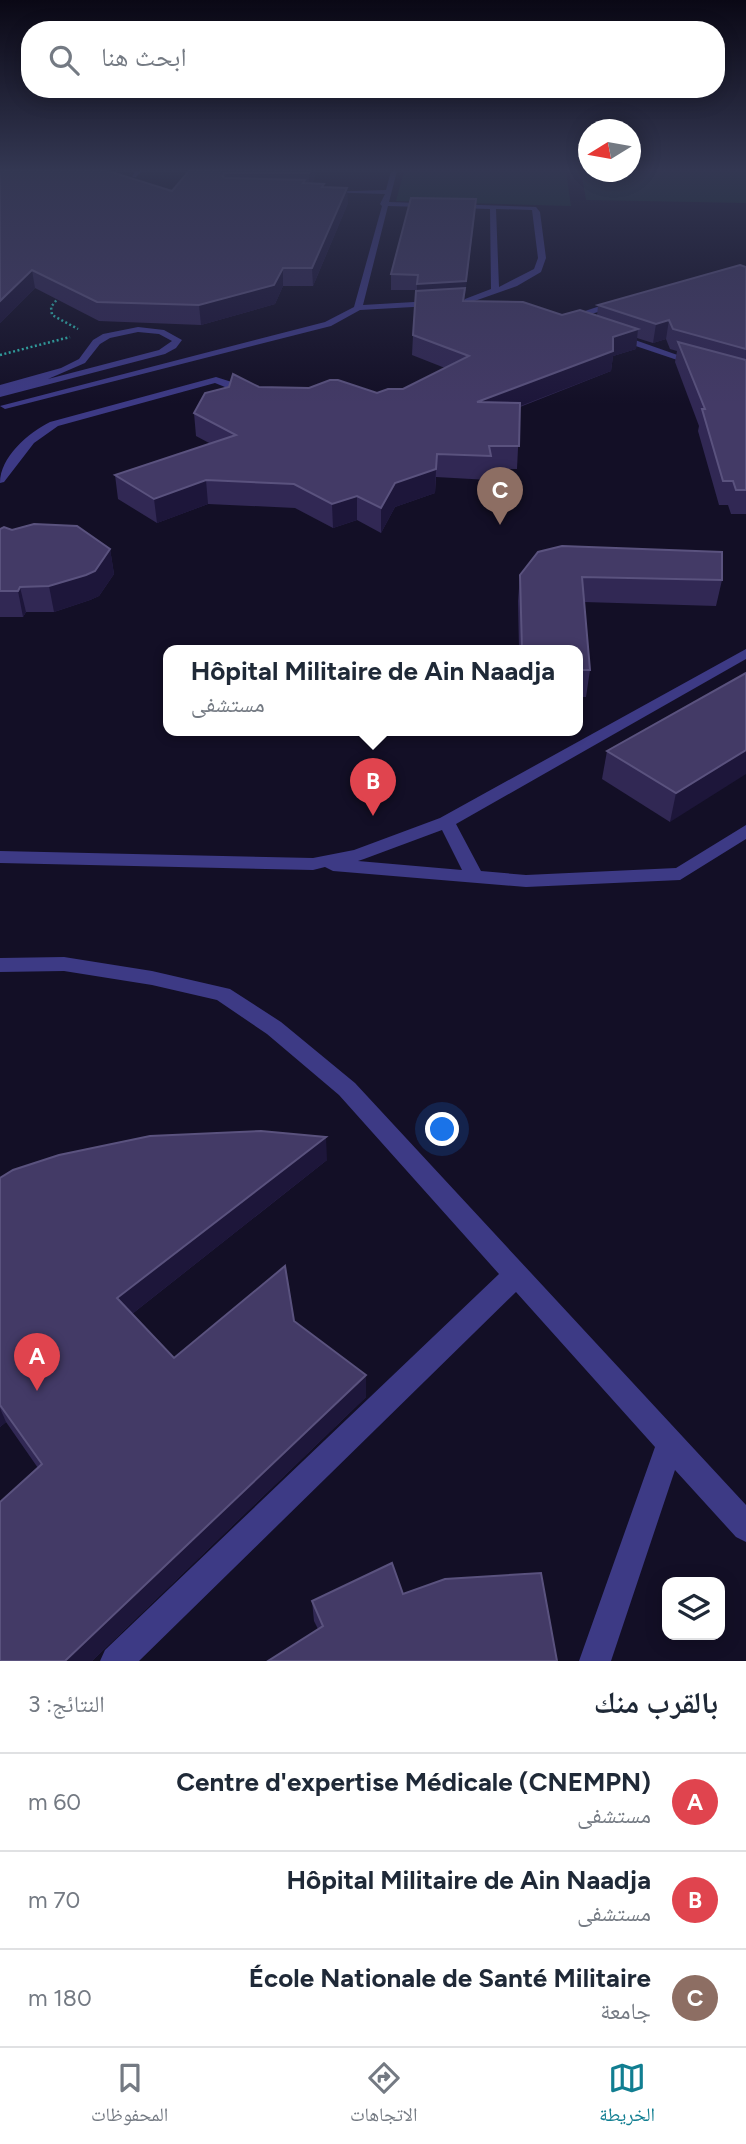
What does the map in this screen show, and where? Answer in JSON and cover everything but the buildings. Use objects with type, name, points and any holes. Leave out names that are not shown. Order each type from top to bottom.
[{"type":"lane","points":[[358,308],[372,249]]},
{"type":"lane","points":[[494,249],[495,294]]},
{"type":"lane","points":[[1,404],[328,324],[358,308],[444,303],[495,294],[538,270],[542,258],[541,249]]},
{"type":"lane","points":[[565,319],[626,301]]},
{"type":"lane","points":[[552,315],[578,323]]},
{"type":"lane","points":[[1,404],[113,365],[162,352],[173,346],[177,340],[172,335],[160,332],[126,332],[99,340],[82,361]]},
{"type":"lane","points":[[604,332],[707,366]]},
{"type":"lane","points":[[0,388],[41,377],[82,361],[113,365]]},
{"type":"lane","points":[[0,480],[29,440],[37,432],[54,424],[216,380],[240,389],[267,390]]},
{"type":"lane","points":[[313,863],[358,855],[446,821],[746,653]]},
{"type":"lane","points":[[446,821],[476,878]]},
{"type":"lane","points":[[0,857],[313,863],[526,881],[680,874],[746,831]]},
{"type":"lane","points":[[0,965],[65,964],[152,978],[223,994],[274,1027],[347,1089],[746,1527]]},
{"type":"lane","points":[[116,1661],[516,1275]]},
{"type":"lane","points":[[595,1661],[670,1444]]},
{"type":"path","points":[[0,355],[78,334],[80,330],[52,315],[51,307],[61,295]]},
{"type":"place","name":"École Nationale de Santé Militaire","points":[[500,525]]},
{"type":"place","name":"Hôpital Militaire de Ain Naadja","points":[[373,816]]},
{"type":"place","name":"Centre d'expertise Médicale (CNEMPN)","points":[[37,1391]]}]
